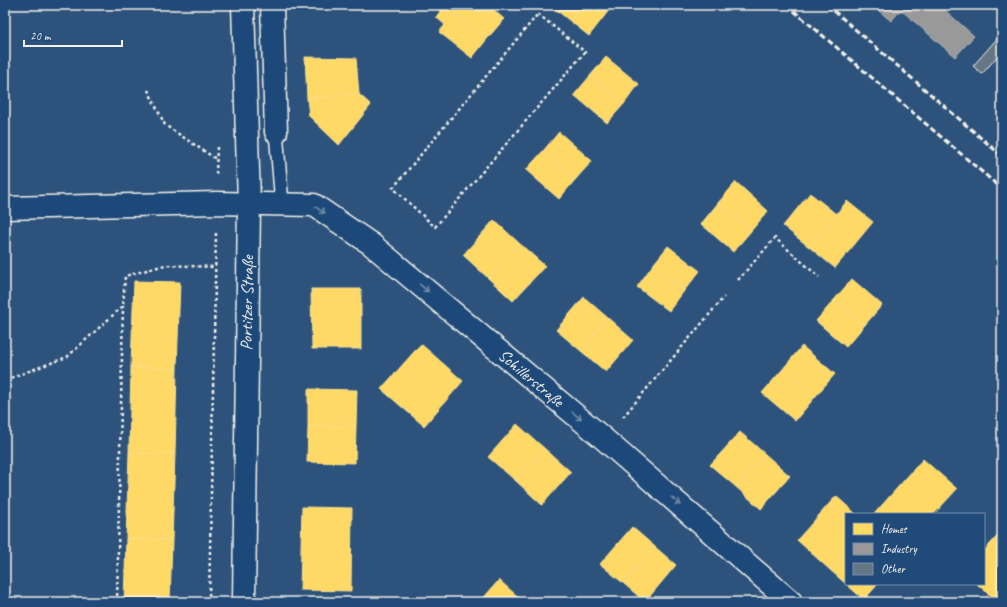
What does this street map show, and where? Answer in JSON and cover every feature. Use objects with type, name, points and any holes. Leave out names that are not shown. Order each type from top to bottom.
[{"type":"street","name":"Portitzer Straße","points":[[243,5],[249,203],[244,602]]},
{"type":"street","points":[[272,5],[276,132]]},
{"type":"street","name":"Schillerstraße","points":[[5,208],[217,203],[314,205],[371,244],[604,439],[792,602]]},
{"type":"lane","points":[[276,132],[282,204]]},
{"type":"path","points":[[538,14],[585,52],[435,227],[393,188],[538,14]]},
{"type":"path","points":[[148,90],[166,125],[216,159]]},
{"type":"path","points":[[209,602],[217,203]]},
{"type":"path","points":[[738,280],[775,238],[820,277]]},
{"type":"path","points":[[117,602],[123,306],[125,276],[165,265],[215,267]]},
{"type":"path","points":[[622,418],[724,297]]},
{"type":"path","points":[[5,380],[67,357],[123,306]]},
{"type":"building: Homes","points":[[299,5],[357,5],[357,9],[299,10]]},
{"type":"building: Homes","points":[[445,5],[487,39],[472,58],[439,32],[445,25],[436,17]]},
{"type":"building: Homes","points":[[459,5],[488,5],[504,19],[487,39],[454,12]]},
{"type":"building: Homes","points":[[550,5],[582,5],[570,21]]},
{"type":"building: Homes","points":[[582,5],[613,5],[589,36],[570,21]]},
{"type":"building: Homes","points":[[305,57],[356,58],[359,94],[307,98]]},
{"type":"building: Homes","points":[[606,57],[639,84],[624,104],[590,76]]},
{"type":"building: Homes","points":[[590,76],[624,104],[607,123],[574,95]]},
{"type":"building: Homes","points":[[359,94],[371,105],[339,145],[309,116],[307,98]]},
{"type":"building: Homes","points":[[559,132],[592,161],[575,180],[543,151]]},
{"type":"building: Homes","points":[[543,151],[575,180],[559,199],[526,170]]},
{"type":"building: Homes","points":[[736,182],[768,211],[751,231],[718,203]]},
{"type":"building: Homes","points":[[810,193],[836,214],[809,247],[783,226]]},
{"type":"building: Homes","points":[[847,201],[873,222],[835,268],[809,247]]},
{"type":"building: Homes","points":[[718,203],[751,231],[733,252],[701,224]]},
{"type":"building: Homes","points":[[494,220],[519,243],[488,278],[463,255]]},
{"type":"building: Homes","points":[[519,243],[545,266],[513,301],[488,278]]},
{"type":"building: Homes","points":[[668,246],[700,271],[684,291],[652,266]]},
{"type":"building: Homes","points":[[652,266],[684,291],[669,311],[637,287]]},
{"type":"building: Homes","points":[[852,279],[882,305],[864,326],[834,300]]},
{"type":"building: Homes","points":[[134,281],[180,282],[177,368],[131,367]]},
{"type":"building: Homes","points":[[311,289],[361,289],[361,349],[312,349]]},
{"type":"building: Homes","points":[[584,297],[608,318],[581,351],[556,330]]},
{"type":"building: Homes","points":[[834,300],[864,326],[846,347],[816,321]]},
{"type":"building: Homes","points":[[608,318],[633,340],[606,372],[581,351]]},
{"type":"building: Homes","points":[[421,344],[463,381],[424,426],[381,389]]},
{"type":"building: Homes","points":[[802,346],[835,374],[815,397],[782,370]]},
{"type":"building: Homes","points":[[131,367],[177,368],[175,454],[129,453]]},
{"type":"building: Homes","points":[[782,370],[815,397],[795,421],[762,393]]},
{"type":"building: Homes","points":[[308,389],[357,390],[356,427],[308,426]]},
{"type":"building: Homes","points":[[517,424],[544,448],[516,481],[488,457]]},
{"type":"building: Homes","points":[[308,426],[356,427],[355,463],[307,462]]},
{"type":"building: Homes","points":[[740,432],[765,454],[736,487],[710,465]]},
{"type":"building: Homes","points":[[544,448],[571,472],[542,505],[516,481]]},
{"type":"building: Homes","points":[[129,453],[175,454],[172,540],[126,539]]},
{"type":"building: Homes","points":[[765,454],[790,476],[761,509],[736,487]]},
{"type":"building: Homes","points":[[923,459],[957,489],[935,513],[875,513]]},
{"type":"building: Homes","points":[[836,496],[855,513],[845,513],[845,553],[830,570],[797,540]]},
{"type":"building: Homes","points":[[302,507],[352,508],[351,591],[300,590]]},
{"type":"building: Homes","points":[[632,527],[654,546],[623,583],[600,564]]},
{"type":"building: Homes","points":[[1000,533],[1002,535],[1002,570],[985,555],[985,550]]},
{"type":"building: Homes","points":[[126,539],[172,540],[170,602],[124,602]]},
{"type":"building: Homes","points":[[654,546],[676,565],[645,602],[623,583]]},
{"type":"building: Homes","points":[[845,553],[845,583],[830,570]]},
{"type":"building: Homes","points":[[985,555],[1002,570],[1002,597],[998,602],[978,585],[985,585]]},
{"type":"building: Homes","points":[[499,580],[524,602],[480,602]]},
{"type":"building: Homes","points":[[847,585],[877,585],[864,600]]},
{"type":"building: Industry","points":[[872,5],[939,5],[974,36],[955,57],[901,10],[891,21]]},
{"type":"building: Other","points":[[1002,33],[1002,51],[982,74],[973,66]]},
{"type":"railway","points":[[787,5],[1002,189]]},
{"type":"railway","points":[[827,5],[1002,156]]}]
